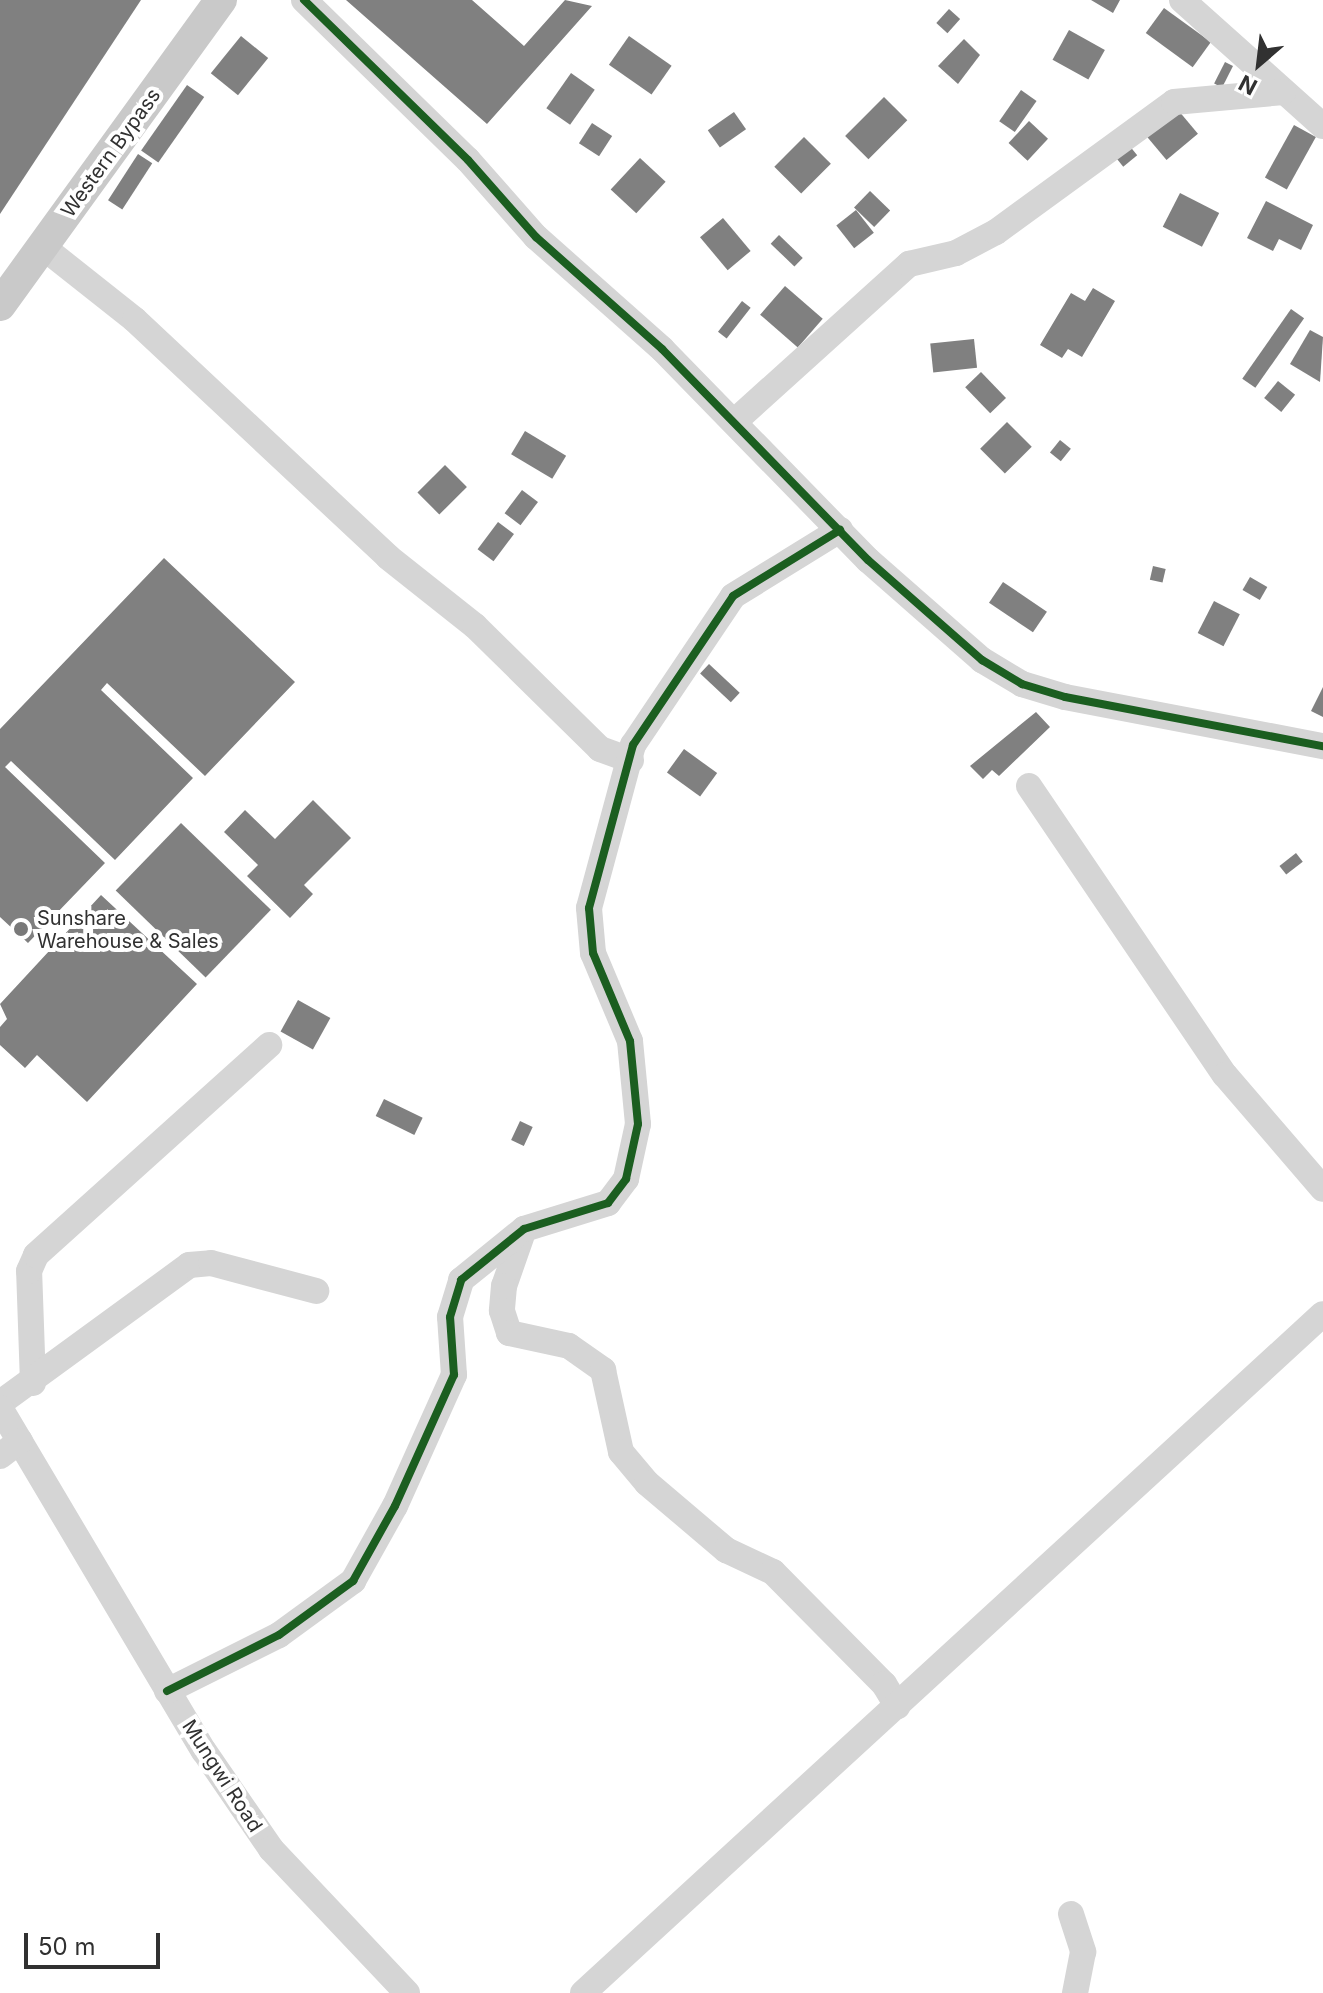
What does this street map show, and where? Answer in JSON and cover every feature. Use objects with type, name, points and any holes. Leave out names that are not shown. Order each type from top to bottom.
[{"type":"main road","name":"Western Bypass","points":[[0,305],[221,0]]},
{"type":"street","points":[[304,0],[468,160],[536,237],[734,422],[840,530],[959,643],[1022,684],[1323,746]]},
{"type":"street","points":[[1182,0],[1323,126]]},
{"type":"street","points":[[734,422],[909,264],[956,253],[996,232],[1174,102],[1284,92]]},
{"type":"street","points":[[43,247],[135,320],[388,557],[475,626],[600,749],[631,760]]},
{"type":"street","points":[[167,1691],[279,1635],[353,1581],[454,1375],[452,1296],[474,1265],[524,1229],[608,1203],[636,1152],[630,1041],[593,953],[589,908],[640,727],[733,596],[840,530]]},
{"type":"street","points":[[1029,786],[1225,1075],[1323,1189]]},
{"type":"street","points":[[33,1383],[29,1271],[36,1255],[269,1045]]},
{"type":"street","points":[[524,1229],[504,1286],[502,1311],[509,1333],[569,1346],[603,1370],[621,1452],[647,1483],[726,1550],[773,1572],[884,1684],[897,1706]]},
{"type":"street","points":[[0,1406],[189,1265],[211,1263],[316,1291]]},
{"type":"street","points":[[583,1993],[1323,1314]]},
{"type":"street","name":"Mungwi Road","points":[[0,1406],[10,1448],[271,1849],[407,1993]]},
{"type":"street","points":[[1071,1914],[1083,1952],[1075,1993]]},
{"type":"building","points":[[0,0],[141,0],[0,214]]},
{"type":"building","points":[[346,0],[472,0],[524,46],[565,0],[592,6],[487,124]]},
{"type":"building","points":[[1091,0],[1120,0],[1113,13]]},
{"type":"building","points":[[1164,8],[1211,42],[1193,67],[1146,33]]},
{"type":"building","points":[[949,9],[960,19],[947,33],[936,23]]},
{"type":"building","points":[[1069,30],[1105,50],[1088,80],[1053,60]]},
{"type":"building","points":[[241,36],[268,58],[238,95],[211,73]]},
{"type":"building","points":[[629,36],[672,66],[652,94],[609,65]]},
{"type":"building","points":[[964,39],[980,55],[958,84],[938,66]]},
{"type":"building","points":[[1225,62],[1233,66],[1222,87],[1214,83]]},
{"type":"building","points":[[571,73],[595,90],[570,125],[546,108]]},
{"type":"building","points":[[187,85],[204,97],[158,163],[141,151]]},
{"type":"building","points":[[1021,90],[1037,101],[1015,132],[999,121]]},
{"type":"building","points":[[884,97],[907,120],[868,159],[845,136]]},
{"type":"building","points":[[1178,110],[1198,134],[1167,160],[1147,136]]},
{"type":"building","points":[[734,112],[746,129],[720,148],[708,130]]},
{"type":"building","points":[[1029,121],[1048,139],[1028,161],[1009,143]]},
{"type":"building","points":[[592,123],[612,136],[599,156],[579,143]]},
{"type":"building","points":[[1294,125],[1316,137],[1287,190],[1265,177]]},
{"type":"building","points":[[804,137],[831,164],[801,194],[774,167]]},
{"type":"building","points":[[1124,139],[1137,155],[1123,167],[1110,150]]},
{"type":"building","points":[[138,154],[152,163],[122,209],[108,200]]},
{"type":"building","points":[[640,158],[666,182],[636,213],[611,189]]},
{"type":"building","points":[[870,191],[890,210],[874,227],[854,208]]},
{"type":"building","points":[[1180,193],[1219,213],[1202,247],[1163,227]]},
{"type":"building","points":[[1266,201],[1313,225],[1301,250],[1279,239],[1273,251],[1247,238]]},
{"type":"building","points":[[856,210],[874,233],[854,248],[836,225]]},
{"type":"building","points":[[723,218],[751,251],[728,270],[700,237]]},
{"type":"building","points":[[779,235],[803,258],[794,267],[771,244]]},
{"type":"building","points":[[785,286],[823,319],[798,347],[760,315]]},
{"type":"building","points":[[1093,288],[1115,301],[1082,357],[1068,349],[1062,358],[1040,345],[1071,293],[1085,301]]},
{"type":"building","points":[[742,301],[751,308],[727,339],[718,332]]},
{"type":"building","points":[[1291,309],[1304,318],[1255,388],[1242,379]]},
{"type":"building","points":[[1310,330],[1323,337],[1320,382],[1290,364]]},
{"type":"building","points":[[974,339],[977,368],[933,372],[930,344]]},
{"type":"building","points":[[981,372],[1006,398],[990,413],[965,387]]},
{"type":"building","points":[[1278,381],[1295,395],[1281,412],[1264,398]]},
{"type":"building","points":[[1007,422],[1032,447],[1005,474],[980,449]]},
{"type":"building","points":[[525,431],[566,456],[552,479],[511,454]]},
{"type":"building","points":[[1060,440],[1071,449],[1061,461],[1050,452]]},
{"type":"building","points":[[445,465],[467,487],[439,514],[417,493]]},
{"type":"building","points":[[522,490],[538,502],[521,525],[505,513]]},
{"type":"building","points":[[498,522],[514,534],[494,561],[478,549]]},
{"type":"building","points":[[164,558],[295,682],[205,776],[107,683],[101,690],[193,778],[115,860],[11,761],[5,767],[105,863],[28,943],[0,917],[0,729]]},
{"type":"building","points":[[1153,566],[1166,569],[1163,583],[1150,580]]},
{"type":"building","points":[[1250,577],[1267,587],[1260,600],[1242,590]]},
{"type":"building","points":[[1003,582],[1047,612],[1033,632],[989,603]]},
{"type":"building","points":[[1214,601],[1240,614],[1223,646],[1198,633]]},
{"type":"building","points":[[709,664],[740,693],[731,702],[700,674]]},
{"type":"building","points":[[1323,687],[1323,717],[1311,711]]},
{"type":"building","points":[[1036,712],[1050,727],[999,776],[992,770],[983,779],[970,766]]},
{"type":"building","points":[[684,749],[717,773],[700,797],[667,772]]},
{"type":"building","points":[[313,800],[351,838],[304,885],[313,894],[290,918],[247,876],[258,865],[224,832],[245,810],[275,839]]},
{"type":"building","points":[[181,823],[271,910],[206,977],[116,891]]},
{"type":"building","points":[[1296,853],[1303,862],[1286,875],[1279,866]]},
{"type":"building","points":[[101,895],[197,984],[87,1102],[37,1055],[25,1068],[0,1045],[0,1027],[7,1019],[0,1004]]},
{"type":"building","points":[[298,1000],[330,1018],[313,1049],[281,1031]]},
{"type":"building","points":[[384,1099],[423,1118],[414,1135],[376,1116]]},
{"type":"building","points":[[520,1121],[533,1127],[524,1146],[511,1140]]},
{"type":"cycle path","points":[[304,0],[468,160],[536,237],[662,349],[868,560],[982,660],[1022,684],[1065,697],[1323,746]]},
{"type":"cycle path","points":[[167,1691],[279,1635],[353,1581],[395,1506],[454,1375],[450,1317],[461,1280],[524,1229],[608,1203],[626,1179],[638,1124],[630,1041],[593,953],[589,908],[633,745],[733,596],[840,530]]},
{"type":"place","name":"Sunshare Warehouse & Sales","points":[[21,929]]}]
